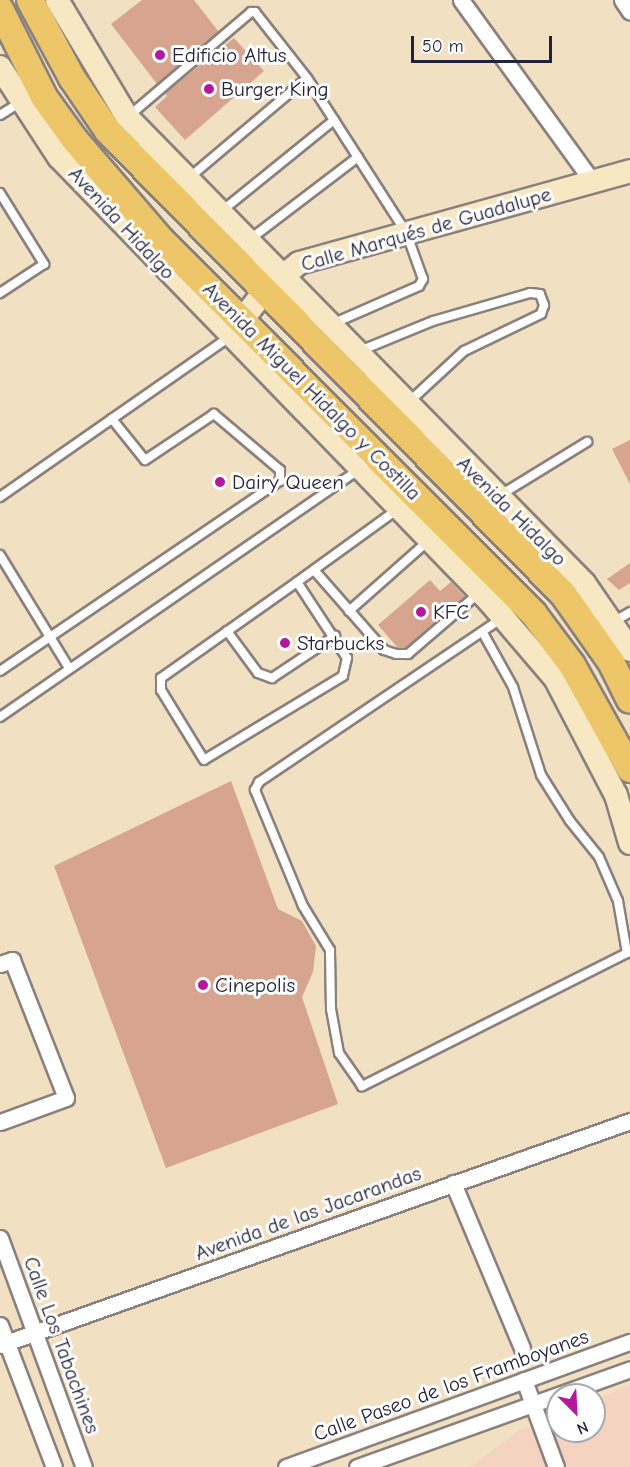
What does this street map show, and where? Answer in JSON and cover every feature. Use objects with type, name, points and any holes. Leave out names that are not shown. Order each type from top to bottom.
[{"type":"main road","name":"Avenida Miguel Hidalgo y Costilla","points":[[30,0],[72,78],[108,130],[273,285],[563,594],[592,635],[630,700]]},
{"type":"main road","name":"Avenida Miguel Hidalgo y Costilla","points":[[0,9],[44,97],[75,140],[236,329],[533,613],[564,672],[630,769]]},
{"type":"street","points":[[461,0],[592,182]]},
{"type":"street","points":[[622,0],[630,12]]},
{"type":"street","name":"Avenida Hidalgo","points":[[60,2],[127,117],[246,242],[273,285],[328,326],[584,583],[622,617],[630,650]]},
{"type":"street","name":"Avenida Hidalgo","points":[[0,67],[59,157],[236,329],[360,468],[503,617],[564,672],[616,795],[630,843]]},
{"type":"street","name":"Calle Marqués de Guadalupe","points":[[236,329],[273,285],[299,263],[630,171]]},
{"type":"street","points":[[0,1122],[66,1098],[6,962]]},
{"type":"street","name":"Avenida de las Jacarandas","points":[[3,1344],[630,1121]]},
{"type":"street","points":[[453,1183],[522,1348]]},
{"type":"street","name":"Calle Los Tabachines","points":[[0,1238],[84,1467]]},
{"type":"street","points":[[0,1325],[3,1344],[54,1467]]},
{"type":"street","name":"Calle Paseo de los Framboyanes","points":[[286,1467],[630,1342]]},
{"type":"street","points":[[357,1467],[630,1369]]},
{"type":"street","points":[[524,1380],[556,1467]]},
{"type":"lane","points":[[127,117],[250,12],[255,12],[307,78],[406,232],[423,279],[419,286],[328,326]]},
{"type":"lane","points":[[187,180],[307,78]]},
{"type":"lane","points":[[0,115],[21,102]]},
{"type":"lane","points":[[219,213],[334,120]]},
{"type":"lane","points":[[246,242],[358,157]]},
{"type":"lane","points":[[0,193],[44,264],[0,293]]},
{"type":"lane","points":[[356,353],[433,321],[530,293],[540,294],[544,305],[541,314],[464,351],[407,404]]},
{"type":"lane","points":[[0,497],[236,329]]},
{"type":"lane","points":[[0,671],[280,481],[280,470],[214,414],[146,460],[112,419]]},
{"type":"lane","points":[[498,497],[587,442]]},
{"type":"lane","points":[[0,717],[360,468]]},
{"type":"lane","points":[[297,582],[335,636],[347,658],[343,676],[204,760],[159,685],[161,678],[399,508]]},
{"type":"lane","points":[[349,611],[429,540]]},
{"type":"lane","points":[[0,555],[69,668]]},
{"type":"lane","points":[[314,570],[384,650],[408,654],[480,592]]},
{"type":"lane","points":[[483,633],[513,687],[541,775],[570,821],[599,857],[618,901],[629,953],[371,1084],[362,1086],[356,1081],[339,1053],[331,1009],[330,950],[303,906],[255,790],[259,782],[483,633],[503,617]]},
{"type":"lane","points":[[592,635],[622,617]]},
{"type":"lane","points":[[227,631],[258,673],[272,678],[335,636]]},
{"type":"shaded area","points":[[630,1385],[630,1467],[471,1467],[518,1431],[546,1420],[546,1443],[606,1443],[606,1395]]},
{"type":"building","name":"Edificio Altus","points":[[142,0],[194,0],[219,32],[157,84],[111,24]]},
{"type":"building","name":"Burger King","points":[[234,38],[264,71],[185,140],[155,107],[167,96],[165,93]]},
{"type":"building","points":[[630,440],[630,484],[612,449]]},
{"type":"building","points":[[630,563],[630,583],[619,590],[607,579]]},
{"type":"building","name":"KFC","points":[[430,580],[440,591],[451,582],[465,597],[406,648],[398,648],[378,625]]},
{"type":"building","name":"Cinepolis","points":[[231,781],[278,909],[302,921],[316,946],[313,972],[302,997],[338,1104],[166,1168],[54,866]]},
{"type":"place","name":"Edificio Altus","points":[[160,55]]},
{"type":"place","name":"Burger King","points":[[209,89]]},
{"type":"place","name":"Dairy Queen","points":[[220,482]]},
{"type":"place","name":"KFC","points":[[421,612]]},
{"type":"place","name":"Starbucks","points":[[285,643]]},
{"type":"place","name":"Cinepolis","points":[[203,985]]}]
